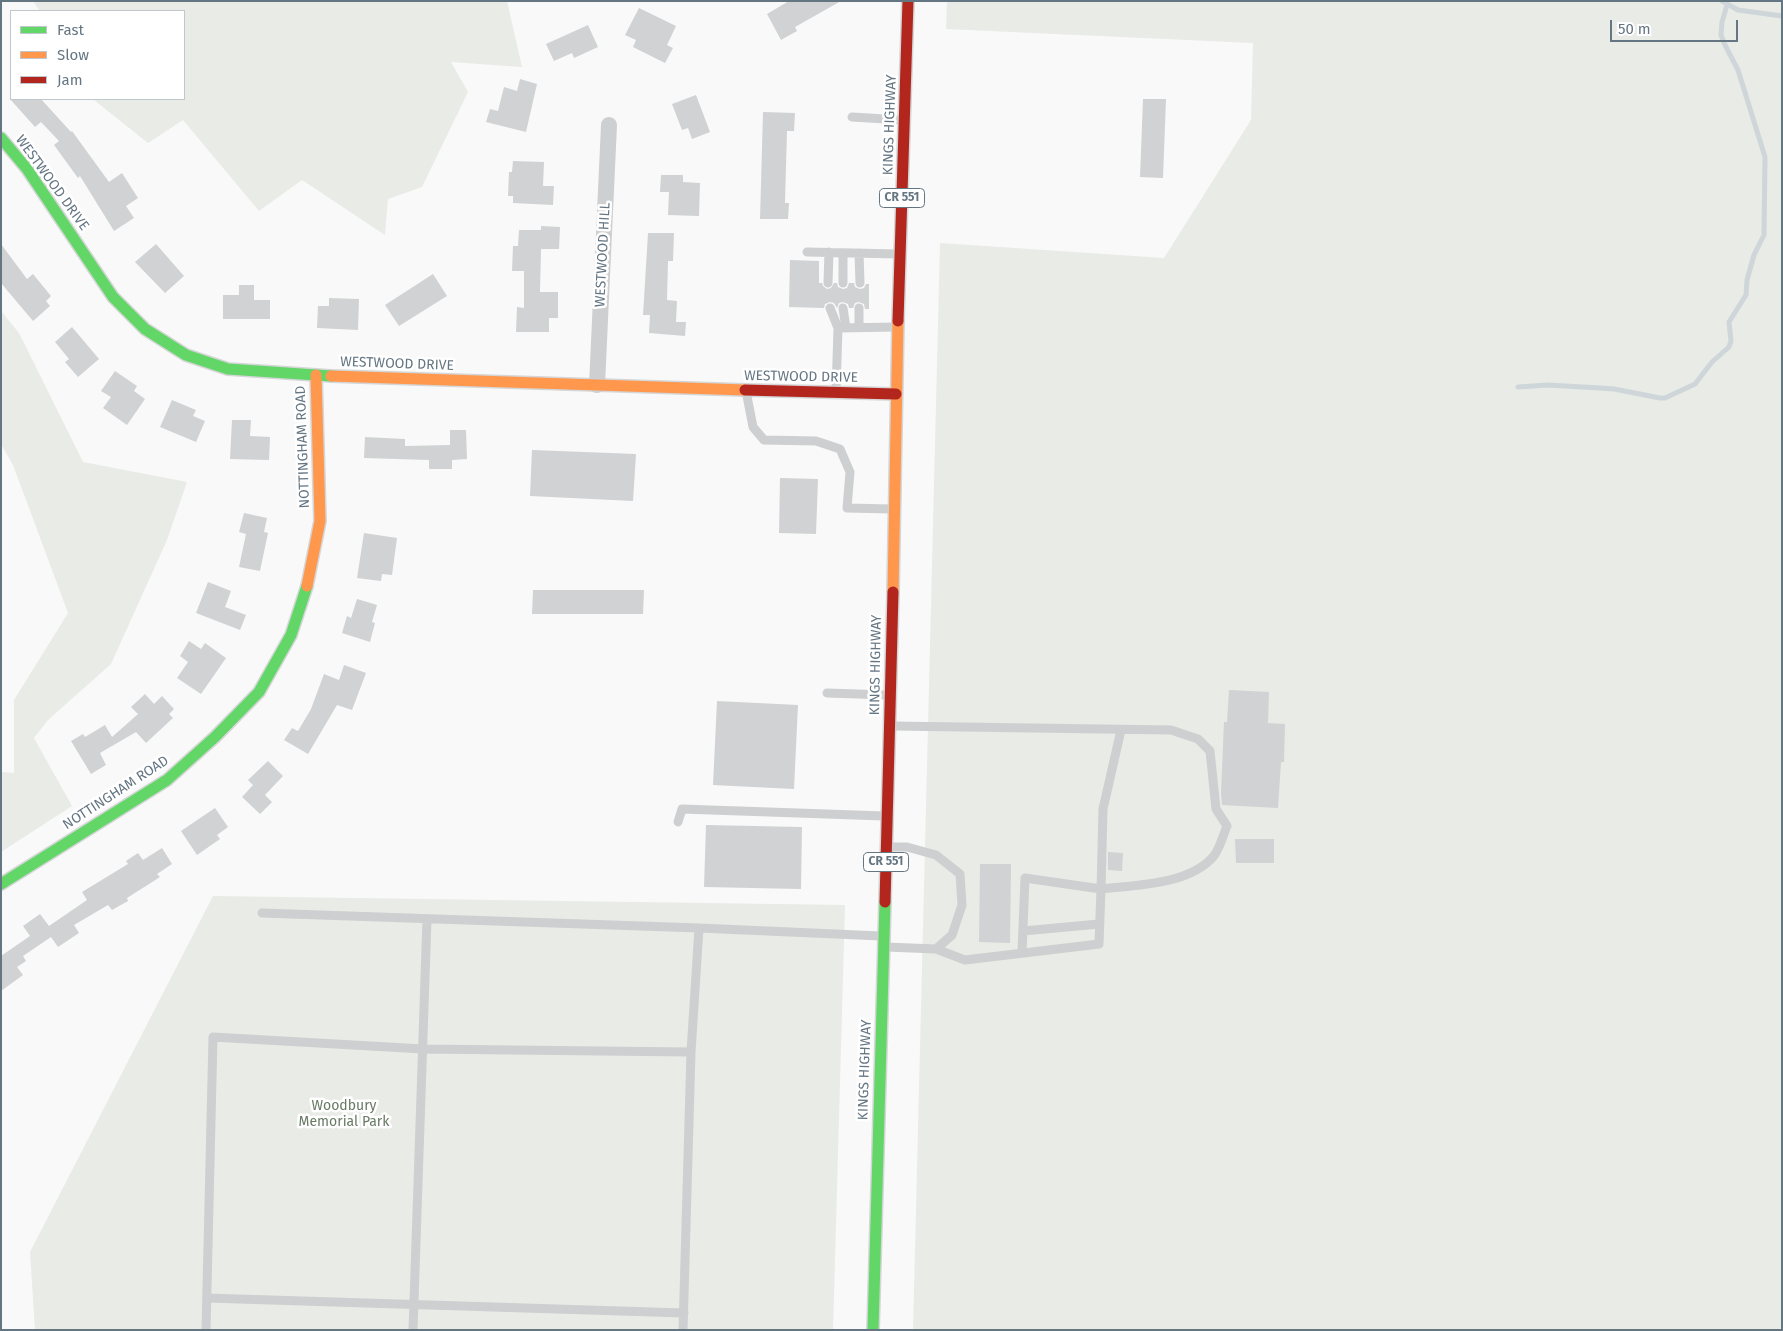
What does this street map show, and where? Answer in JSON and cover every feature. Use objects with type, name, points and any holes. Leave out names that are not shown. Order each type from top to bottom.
[{"type":"street","name":"KINGS HIGHWAY","points":[[873,1330],[891,695],[896,394],[908,1]]},
{"type":"street","name":"WESTWOOD HILL","points":[[597,385],[609,125]]},
{"type":"street","name":"WESTWOOD DRIVE","points":[[1,138],[26,168],[113,296],[145,329],[186,355],[228,369],[316,375],[746,391],[896,394]]},
{"type":"street","name":"NOTTINGHAM ROAD","points":[[1,884],[167,780],[215,737],[259,692],[291,635],[310,577],[320,521],[316,375]]},
{"type":"lane","points":[[852,117],[905,120]]},
{"type":"lane","points":[[807,252],[901,254]]},
{"type":"lane","points":[[828,283],[829,252]]},
{"type":"lane","points":[[843,253],[843,283]]},
{"type":"lane","points":[[859,254],[860,284]]},
{"type":"lane","points":[[830,308],[842,328]]},
{"type":"lane","points":[[836,393],[843,308]]},
{"type":"lane","points":[[859,308],[859,327]]},
{"type":"lane","points":[[842,328],[898,327]]},
{"type":"lane","points":[[746,391],[753,427],[764,440],[816,441],[840,448],[850,472],[847,508],[895,509]]},
{"type":"lane","points":[[827,693],[891,695]]},
{"type":"lane","points":[[890,726],[1171,730],[1198,739],[1210,751],[1216,809],[1227,826],[1214,855],[1200,869],[1178,878],[1101,889],[1025,878],[1022,953]]},
{"type":"lane","points":[[262,913],[699,928],[884,942],[936,948],[965,960],[1099,944],[1103,809],[1121,730]]},
{"type":"lane","points":[[678,822],[682,810],[887,816]]},
{"type":"lane","points":[[886,848],[907,847],[936,855],[960,874],[962,904],[952,935],[936,948]]},
{"type":"lane","points":[[413,1330],[427,919]]},
{"type":"lane","points":[[1023,931],[1100,924]]},
{"type":"lane","points":[[683,1330],[691,1052],[699,928]]},
{"type":"lane","points":[[206,1330],[213,1038],[423,1049],[691,1052]]},
{"type":"lane","points":[[207,1298],[684,1313]]},
{"type":"green space","points":[[33,1],[507,1],[522,67],[451,62],[468,92],[422,187],[388,199],[385,235],[302,180],[259,211],[183,120],[148,143],[94,100],[185,100],[185,10],[39,10]]},
{"type":"green space","points":[[947,1],[1782,1],[1782,1330],[913,1330],[940,243],[1164,258],[1251,120],[1253,43],[946,29]]},
{"type":"green space","points":[[1,311],[19,333],[83,462],[187,482],[167,540],[111,664],[48,720],[34,738],[72,806],[1,852],[1,772],[14,773],[14,700],[68,613],[13,465],[1,444]]},
{"type":"green space","name":"Woodbury Memorial Park","points":[[213,896],[845,905],[833,1330],[35,1330],[30,1252]]},
{"type":"building","points":[[789,1],[841,1],[795,27],[797,31],[781,40],[767,14]]},
{"type":"building","points":[[639,8],[676,26],[667,45],[673,48],[665,63],[633,47],[636,40],[625,35]]},
{"type":"building","points":[[588,25],[598,47],[574,58],[572,53],[554,61],[546,44]]},
{"type":"building","points":[[520,79],[537,84],[526,132],[486,122],[490,109],[498,111],[504,87],[517,91]]},
{"type":"building","points":[[696,95],[710,132],[692,139],[688,128],[682,130],[672,104]]},
{"type":"building","points":[[1143,99],[1166,99],[1163,178],[1140,177]]},
{"type":"building","points":[[11,100],[42,100],[72,131],[109,182],[122,173],[138,198],[126,206],[134,218],[114,231],[80,176],[78,178],[54,145],[59,141],[41,122],[35,127]]},
{"type":"building","points":[[763,112],[795,113],[794,131],[787,131],[785,203],[789,203],[788,219],[760,219]]},
{"type":"building","points":[[513,161],[544,162],[543,186],[554,186],[553,205],[513,203],[513,196],[508,196],[509,172],[512,172]]},
{"type":"building","points":[[661,175],[683,175],[683,182],[700,183],[699,216],[668,215],[669,192],[660,192]]},
{"type":"building","points":[[541,226],[560,227],[559,249],[541,249],[540,292],[558,292],[558,318],[549,318],[549,332],[516,332],[517,307],[524,308],[524,271],[512,271],[513,246],[518,246],[519,230],[541,230]]},
{"type":"building","points":[[648,233],[674,233],[673,261],[668,261],[667,300],[677,301],[676,322],[686,322],[685,336],[649,333],[650,315],[643,315]]},
{"type":"building","points":[[1,244],[27,279],[33,274],[51,296],[46,301],[50,306],[33,321],[1,283]]},
{"type":"building","points":[[156,244],[184,276],[165,293],[135,262]]},
{"type":"building","points":[[790,260],[819,261],[819,283],[822,283],[827,289],[831,288],[834,283],[837,283],[838,287],[843,289],[847,288],[849,283],[854,283],[855,287],[860,289],[869,284],[869,309],[865,309],[864,304],[859,302],[855,303],[853,308],[849,308],[848,304],[843,302],[839,303],[837,308],[834,303],[830,302],[825,304],[824,308],[789,307]]},
{"type":"building","points":[[433,274],[447,296],[399,326],[385,305]]},
{"type":"building","points":[[239,285],[254,285],[254,300],[270,300],[270,319],[223,319],[223,295],[239,295]]},
{"type":"building","points":[[329,298],[359,299],[358,330],[317,328],[318,306],[329,306]]},
{"type":"building","points":[[72,327],[99,359],[78,377],[65,362],[69,359],[55,342]]},
{"type":"building","points":[[115,371],[137,386],[134,391],[145,399],[127,425],[103,408],[111,397],[101,391]]},
{"type":"building","points":[[172,400],[196,410],[193,416],[205,421],[196,442],[160,427]]},
{"type":"building","points":[[232,420],[251,420],[250,436],[270,437],[269,460],[230,459]]},
{"type":"building","points":[[450,430],[466,430],[467,459],[452,460],[452,469],[429,469],[429,460],[364,458],[365,437],[405,439],[405,446],[450,445]]},
{"type":"building","points":[[532,450],[636,454],[633,501],[530,496]]},
{"type":"building","points":[[780,478],[818,479],[816,534],[779,533]]},
{"type":"building","points":[[244,513],[267,518],[264,532],[268,533],[260,571],[239,567],[246,534],[239,532]]},
{"type":"building","points":[[364,533],[397,538],[392,575],[382,574],[381,581],[357,578]]},
{"type":"building","points":[[208,582],[231,591],[225,607],[246,615],[240,630],[196,613]]},
{"type":"building","points":[[533,590],[644,590],[643,614],[532,614]]},
{"type":"building","points":[[357,599],[377,605],[372,622],[375,623],[370,642],[342,633],[347,616],[351,618]]},
{"type":"building","points":[[189,641],[201,649],[205,643],[226,658],[201,694],[177,678],[188,662],[180,656]]},
{"type":"building","points":[[344,665],[366,673],[352,710],[337,705],[308,754],[284,740],[292,728],[298,731],[311,709],[324,674],[339,680]]},
{"type":"building","points":[[1229,690],[1269,692],[1268,723],[1285,724],[1284,762],[1281,762],[1278,808],[1222,805],[1224,722],[1227,722]]},
{"type":"building","points":[[145,694],[154,704],[162,696],[174,709],[169,714],[173,718],[146,743],[136,732],[100,753],[106,765],[91,774],[71,741],[83,734],[85,737],[105,725],[112,737],[138,714],[131,707]]},
{"type":"building","points":[[717,701],[798,705],[794,789],[713,785]]},
{"type":"building","points":[[268,761],[283,776],[265,795],[272,802],[260,814],[242,797],[253,785],[248,780]]},
{"type":"building","points":[[215,808],[228,827],[217,835],[220,839],[197,855],[181,831]]},
{"type":"building","points":[[706,825],[802,827],[801,889],[704,887]]},
{"type":"building","points":[[1235,839],[1274,839],[1274,863],[1236,863]]},
{"type":"building","points":[[162,848],[172,864],[157,874],[160,877],[127,898],[128,901],[112,910],[108,905],[74,925],[79,933],[58,947],[51,937],[23,956],[26,961],[17,967],[23,975],[1,991],[1,956],[30,936],[23,926],[40,914],[49,926],[87,900],[82,892],[128,864],[126,861],[138,853],[143,860]]},
{"type":"building","points":[[1108,852],[1123,853],[1122,871],[1108,870]]},
{"type":"building","points":[[980,864],[1011,864],[1010,943],[979,942]]},
{"type":"waterway","points":[[1722,1],[1738,10],[1782,16]]},
{"type":"waterway","points":[[1518,387],[1548,385],[1614,389],[1665,398],[1695,384],[1712,362],[1729,347],[1731,341],[1729,322],[1746,295],[1747,280],[1754,255],[1764,235],[1765,157],[1738,70],[1721,35],[1722,22],[1727,5]]},
{"type":"traffic: fast","points":[[1,138],[27,169],[113,297],[145,329],[186,355],[228,369],[331,376]]},
{"type":"traffic: fast","points":[[1,884],[167,780],[215,737],[259,692],[291,635],[307,586]]},
{"type":"traffic: fast","points":[[873,1330],[885,902]]},
{"type":"traffic: slow","points":[[893,592],[898,321]]},
{"type":"traffic: slow","points":[[307,586],[320,521],[316,375]]},
{"type":"traffic: slow","points":[[331,376],[745,390]]},
{"type":"traffic: jam","points":[[898,321],[908,1]]},
{"type":"traffic: jam","points":[[745,390],[896,394]]},
{"type":"traffic: jam","points":[[885,902],[893,592]]}]
